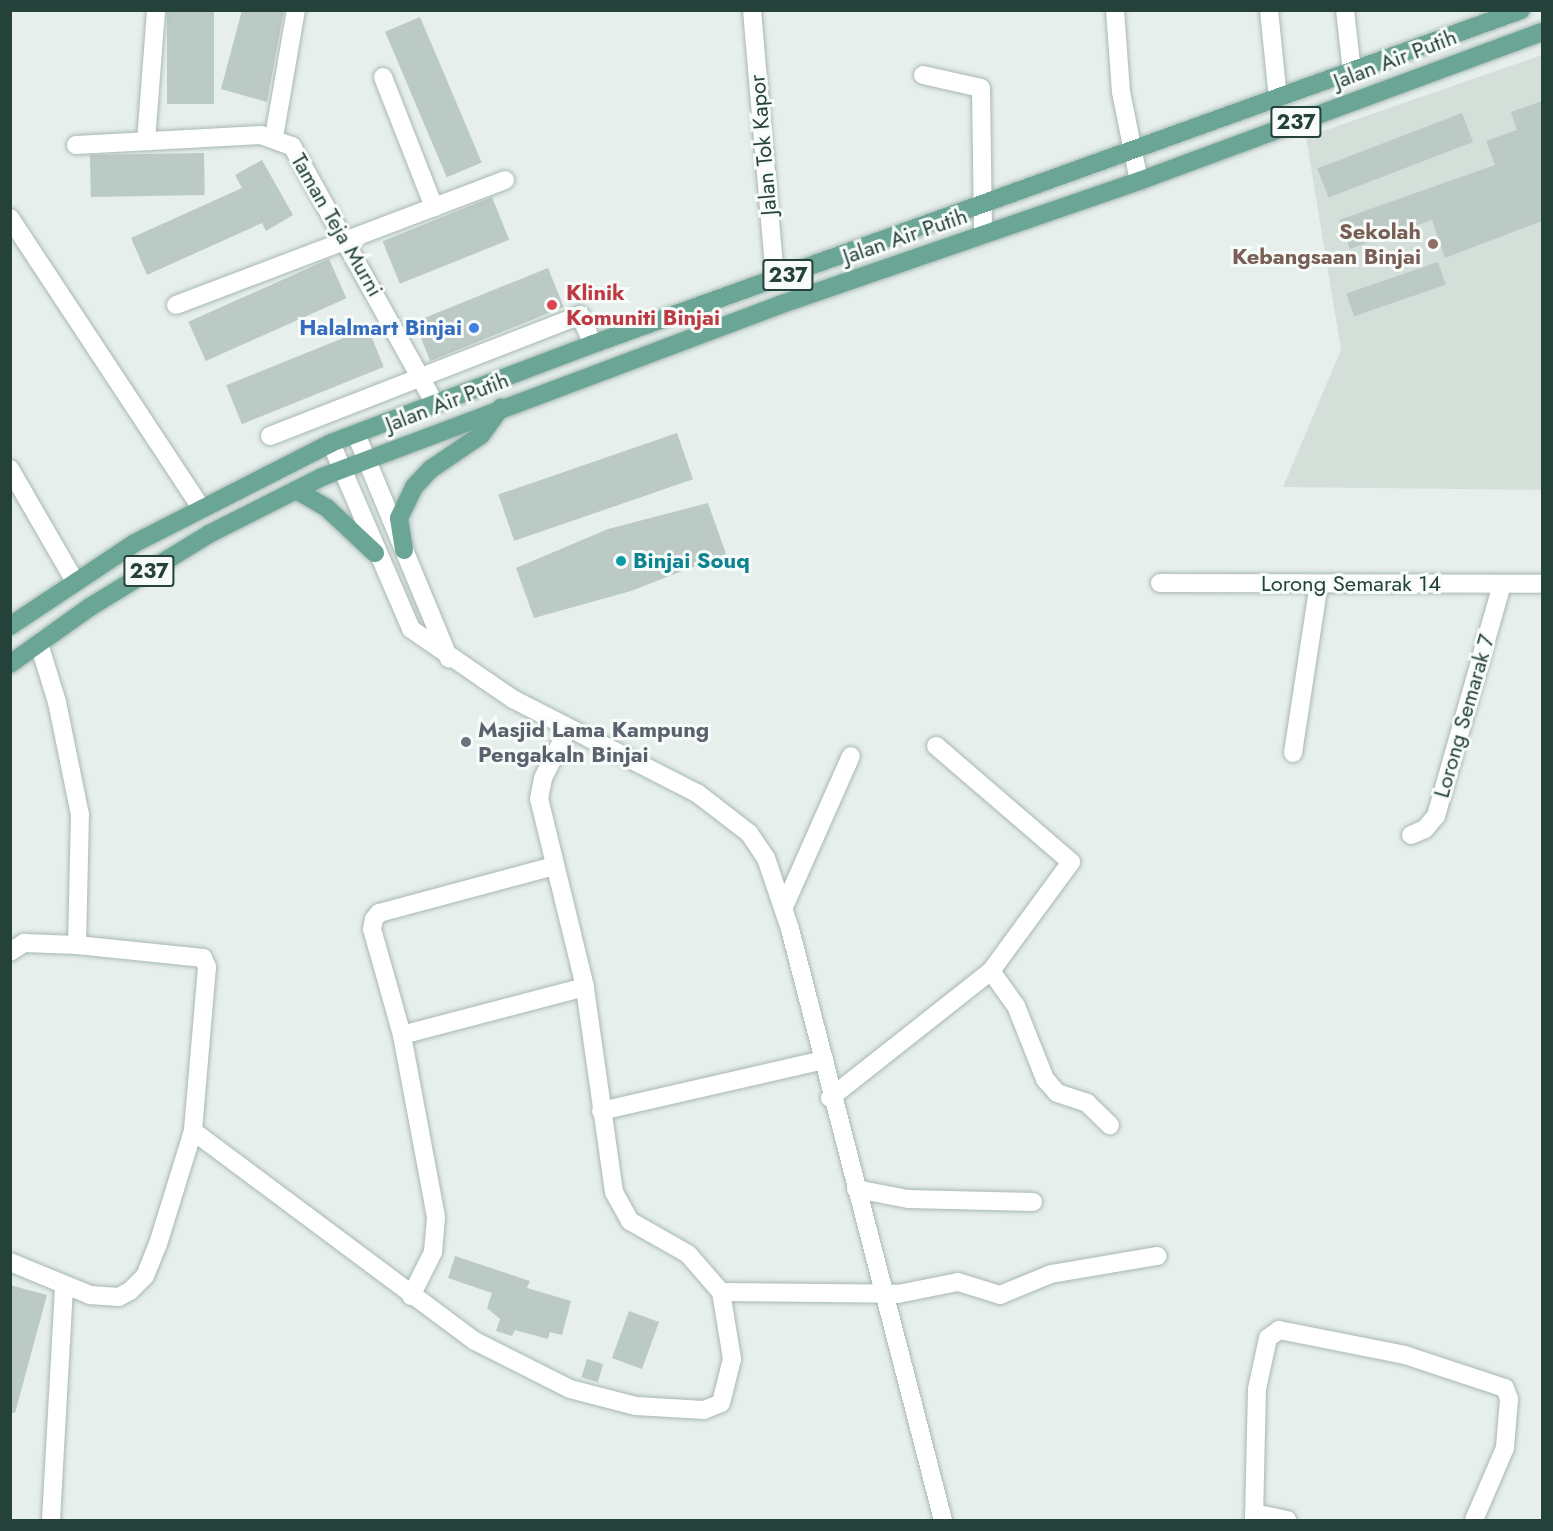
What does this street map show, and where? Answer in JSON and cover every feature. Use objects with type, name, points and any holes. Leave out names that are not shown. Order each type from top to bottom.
[{"type":"main road","name":"Jalan Air Putih","points":[[10,626],[74,580],[200,506],[331,443],[434,402],[593,344],[1130,154],[1521,10]]},
{"type":"main road","name":"Jalan Air Putih","points":[[10,664],[209,534],[341,469],[501,407],[1139,181],[1542,32]]},
{"type":"main road","points":[[404,550],[399,518],[414,487],[431,469],[481,435],[501,407]]},
{"type":"main road","points":[[296,490],[327,508],[375,553]]},
{"type":"street","points":[[146,141],[156,10]]},
{"type":"street","points":[[274,137],[296,10]]},
{"type":"street","name":"Jalan Tok Kapor","points":[[752,10],[775,279]]},
{"type":"street","points":[[1115,10],[1130,154],[1139,181]]},
{"type":"street","points":[[1269,10],[1278,98]]},
{"type":"street","points":[[1345,10],[1352,72]]},
{"type":"street","points":[[923,75],[975,83],[981,88],[983,235]]},
{"type":"street","points":[[382,77],[434,207]]},
{"type":"street","name":"Taman Teja Murni","points":[[76,145],[274,137],[300,155],[434,402]]},
{"type":"street","points":[[176,304],[505,180]]},
{"type":"street","points":[[10,218],[200,506]]},
{"type":"street","points":[[270,436],[420,375],[580,315],[593,344]]},
{"type":"street","points":[[356,434],[450,658]]},
{"type":"street","points":[[331,443],[375,553],[411,629],[450,658],[568,729],[727,813],[749,833],[766,858],[784,907],[824,1060],[830,1098],[943,1521]]},
{"type":"street","points":[[10,469],[61,551],[74,580]]},
{"type":"street","name":"Lorong Semarak 14","points":[[1160,583],[1542,584]]},
{"type":"street","points":[[1293,753],[1319,584]]},
{"type":"street","name":"Lorong Semarak 7","points":[[1411,835],[1425,829],[1436,816],[1502,584]]},
{"type":"street","points":[[39,644],[57,702],[80,815],[77,945]]},
{"type":"street","points":[[193,1131],[411,1296],[475,1341],[570,1389],[636,1407],[704,1410],[721,1403],[730,1377],[732,1342],[721,1292],[688,1254],[625,1215],[614,1192],[585,987],[555,866],[540,788],[568,729]]},
{"type":"street","points":[[830,1098],[991,971],[1071,862],[936,746]]},
{"type":"street","points":[[784,907],[851,756]]},
{"type":"street","points":[[411,1296],[433,1252],[436,1216],[402,1035],[372,929],[379,913],[555,866]]},
{"type":"street","points":[[10,952],[24,942],[77,945],[203,958],[207,967],[193,1131],[145,1276],[119,1297],[64,1287],[10,1263]]},
{"type":"street","points":[[991,971],[1016,1005],[1045,1079],[1057,1094],[1087,1103],[1110,1125]]},
{"type":"street","points":[[402,1035],[585,987]]},
{"type":"street","points":[[601,1111],[824,1060]]},
{"type":"street","points":[[856,1189],[908,1199],[1033,1202]]},
{"type":"street","points":[[721,1292],[884,1294],[958,1282],[1000,1294],[1041,1277],[1157,1256]]},
{"type":"street","points":[[51,1521],[64,1287]]},
{"type":"street","points":[[1287,1521],[1254,1517],[1257,1389],[1268,1338],[1288,1330],[1405,1355],[1505,1388],[1509,1400],[1505,1448],[1474,1521]]},
{"type":"shaded area","name":"Sekolah Kebangsaan Binjai","points":[[1542,55],[1542,490],[1283,487],[1341,350],[1306,137]]},
{"type":"building","points":[[167,10],[214,10],[214,104],[167,104]]},
{"type":"building","points":[[242,10],[284,10],[267,102],[221,89]]},
{"type":"building","points":[[420,17],[482,162],[447,177],[385,32]]},
{"type":"building","points":[[1542,101],[1542,221],[1445,258],[1432,220],[1350,249],[1339,220],[1495,165],[1486,141],[1517,130],[1511,112]]},
{"type":"building","points":[[1462,113],[1473,142],[1328,197],[1317,169]]},
{"type":"building","points":[[204,153],[205,195],[91,197],[90,155]]},
{"type":"building","points":[[262,160],[293,215],[266,231],[262,223],[147,275],[131,238],[242,188],[235,175]]},
{"type":"building","points":[[492,197],[509,240],[400,284],[383,241]]},
{"type":"building","points":[[329,259],[346,298],[206,361],[188,322]]},
{"type":"building","points":[[1438,262],[1446,285],[1354,316],[1346,294]]},
{"type":"building","points":[[548,268],[564,307],[430,361],[414,322]]},
{"type":"building","points":[[368,328],[384,367],[242,424],[226,385]]},
{"type":"building","points":[[677,433],[693,479],[514,541],[498,495]]},
{"type":"building","name":"Binjai Souq","points":[[708,503],[726,554],[631,591],[534,618],[516,568],[608,529]]},
{"type":"building","points":[[455,1256],[530,1281],[527,1288],[571,1301],[562,1335],[550,1332],[548,1339],[515,1330],[512,1336],[496,1331],[500,1319],[487,1308],[492,1293],[448,1278]]},
{"type":"building","points":[[10,1285],[47,1295],[15,1413],[10,1412]]},
{"type":"building","points":[[629,1311],[659,1322],[642,1369],[612,1358]]},
{"type":"building","points":[[587,1359],[603,1364],[598,1382],[581,1377]]},
{"type":"place","name":"Sekolah Kebangsaan Binjai","points":[[1433,244]]},
{"type":"place","name":"Klinik Komuniti Binjai","points":[[552,305]]},
{"type":"place","name":"Halalmart Binjai","points":[[474,328]]},
{"type":"place","name":"Binjai Souq","points":[[621,561]]},
{"type":"place","name":"Masjid Lama Kampung Pengakaln Binjai","points":[[466,742]]}]
